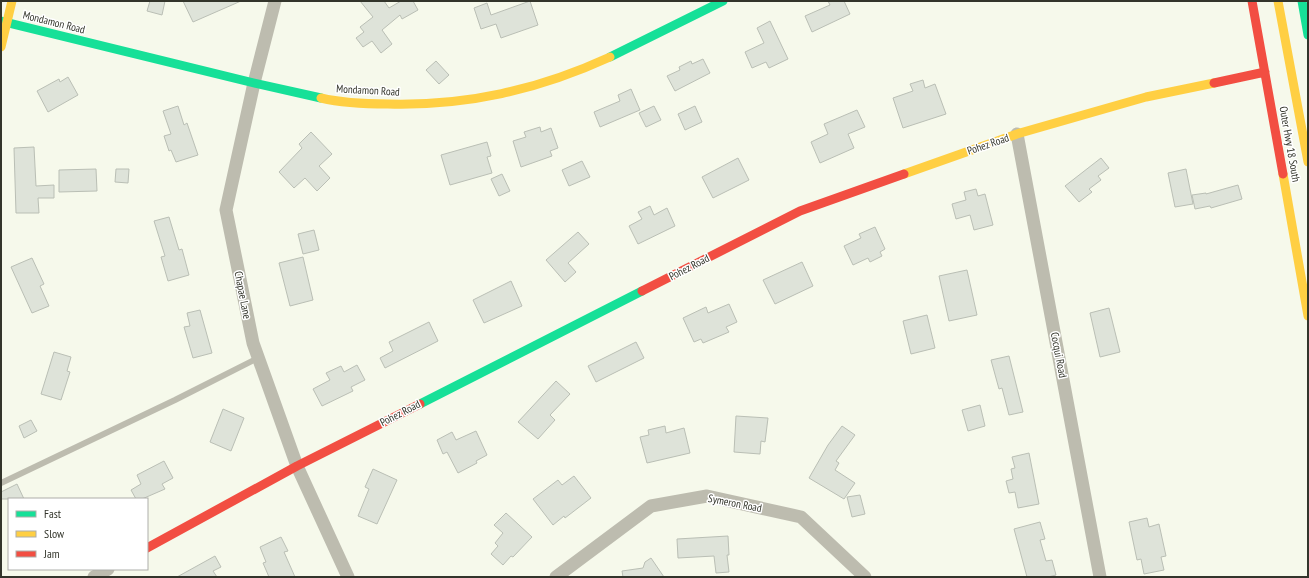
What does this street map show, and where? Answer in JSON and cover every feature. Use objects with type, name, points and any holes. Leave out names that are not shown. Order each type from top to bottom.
[{"type":"street","points":[[1,47],[4,21],[12,1]]},
{"type":"street","name":"Chapae Lane","points":[[275,1],[254,84],[226,210],[253,343],[297,466],[348,577]]},
{"type":"street","name":"Mondamon Road","points":[[4,21],[254,84],[325,99],[370,104],[413,104],[470,100],[525,89],[579,71],[636,45],[708,4],[723,1]]},
{"type":"street","name":"Outer Hwy 18 South","points":[[1252,1],[1308,316]]},
{"type":"street","points":[[1278,1],[1308,162]]},
{"type":"street","points":[[1302,1],[1308,35]]},
{"type":"street","name":"Pohez Road","points":[[148,547],[297,466],[800,211],[1017,134],[1146,97],[1265,72]]},
{"type":"street","name":"Cocqui Road","points":[[1017,134],[1100,577]]},
{"type":"street","name":"Symeron Road","points":[[556,577],[651,506],[707,496],[801,517],[865,577]]},
{"type":"street","points":[[94,577],[106,570]]},
{"type":"lane","points":[[1,483],[175,400],[258,358]]},
{"type":"building","points":[[150,1],[165,1],[162,15],[147,11]]},
{"type":"building","points":[[183,1],[241,1],[193,22]]},
{"type":"building","points":[[360,1],[384,1],[389,8],[401,1],[413,1],[418,10],[402,19],[400,15],[382,30],[392,44],[381,53],[372,41],[363,47],[356,38],[364,32],[360,27],[373,17]]},
{"type":"building","points":[[530,1],[538,25],[501,38],[496,24],[481,29],[474,8],[487,3],[491,15]]},
{"type":"building","points":[[828,1],[844,1],[850,14],[812,32],[805,16],[830,5]]},
{"type":"building","points":[[770,21],[788,59],[769,68],[766,62],[752,68],[745,52],[764,43],[757,28]]},
{"type":"building","points":[[703,59],[710,73],[675,91],[667,76],[680,70],[679,67],[691,61],[692,64]]},
{"type":"building","points":[[436,61],[449,75],[439,84],[426,70]]},
{"type":"building","points":[[68,77],[78,95],[48,112],[37,91],[59,79],[60,82]]},
{"type":"building","points":[[923,80],[925,88],[935,84],[946,114],[903,128],[893,98],[913,91],[910,84]]},
{"type":"building","points":[[631,89],[640,110],[600,127],[594,112],[620,101],[618,95]]},
{"type":"building","points":[[178,106],[184,125],[187,123],[198,155],[176,162],[171,150],[169,151],[164,136],[171,134],[163,111]]},
{"type":"building","points":[[654,106],[661,120],[646,127],[639,113]]},
{"type":"building","points":[[695,106],[702,122],[685,130],[678,114]]},
{"type":"building","points":[[857,110],[865,127],[848,134],[854,148],[820,163],[811,142],[828,134],[824,124]]},
{"type":"building","points":[[540,127],[541,132],[551,128],[558,148],[550,151],[552,156],[521,167],[513,141],[526,137],[524,132]]},
{"type":"building","points":[[311,132],[332,154],[319,166],[330,178],[317,191],[305,178],[294,188],[279,172],[302,148],[299,144]]},
{"type":"building","points":[[487,142],[491,156],[487,157],[492,173],[450,185],[441,155]]},
{"type":"building","points":[[34,147],[36,186],[54,185],[54,198],[38,198],[39,213],[16,213],[14,148]]},
{"type":"building","points":[[738,158],[749,180],[713,198],[702,177]]},
{"type":"building","points":[[1101,158],[1109,168],[1098,176],[1101,180],[1089,189],[1092,192],[1079,202],[1065,186]]},
{"type":"building","points":[[582,161],[590,177],[569,186],[562,170]]},
{"type":"building","points":[[96,169],[97,191],[59,192],[59,170]]},
{"type":"building","points":[[116,169],[129,169],[128,183],[115,182]]},
{"type":"building","points":[[1186,169],[1193,204],[1175,207],[1168,173]]},
{"type":"building","points":[[502,174],[510,191],[499,196],[491,179]]},
{"type":"building","points":[[1238,185],[1242,199],[1211,208],[1210,206],[1195,209],[1192,195],[1206,194]]},
{"type":"building","points":[[976,189],[978,196],[985,194],[993,225],[974,230],[970,215],[956,219],[952,204],[966,200],[964,192]]},
{"type":"building","points":[[650,206],[654,215],[667,208],[675,226],[638,244],[629,226],[642,219],[638,212]]},
{"type":"building","points":[[169,217],[179,250],[182,249],[189,275],[168,281],[161,257],[165,256],[154,221]]},
{"type":"building","points":[[875,227],[885,249],[880,252],[882,256],[870,262],[868,258],[853,265],[844,246],[861,238],[859,234]]},
{"type":"building","points":[[314,230],[319,250],[303,254],[298,234]]},
{"type":"building","points":[[578,232],[589,244],[568,263],[576,272],[565,282],[546,260]]},
{"type":"building","points":[[303,257],[313,300],[290,306],[279,263]]},
{"type":"building","points":[[32,258],[44,284],[40,286],[49,306],[32,313],[11,267]]},
{"type":"building","points":[[802,262],[813,286],[775,304],[763,280]]},
{"type":"building","points":[[967,270],[977,315],[949,321],[939,276]]},
{"type":"building","points":[[511,281],[522,306],[484,323],[473,300]]},
{"type":"building","points":[[729,304],[737,322],[726,327],[729,332],[703,343],[701,339],[694,342],[683,318],[706,307],[708,313]]},
{"type":"building","points":[[1109,308],[1120,352],[1100,357],[1090,313]]},
{"type":"building","points":[[200,310],[212,353],[193,358],[184,327],[190,326],[187,313]]},
{"type":"building","points":[[927,315],[935,348],[911,354],[903,321]]},
{"type":"building","points":[[429,322],[438,341],[385,368],[380,358],[393,351],[389,342]]},
{"type":"building","points":[[636,342],[644,358],[596,382],[588,366]]},
{"type":"building","points":[[54,352],[71,357],[67,371],[70,372],[61,400],[41,394]]},
{"type":"building","points":[[1009,356],[1023,412],[1009,415],[1002,388],[999,389],[991,360]]},
{"type":"building","points":[[357,365],[365,380],[351,387],[353,391],[322,406],[313,389],[330,380],[326,373],[341,366],[344,372]]},
{"type":"building","points":[[556,381],[570,394],[550,415],[555,420],[538,439],[518,422]]},
{"type":"building","points":[[980,405],[985,426],[968,431],[962,410]]},
{"type":"building","points":[[223,409],[244,418],[231,451],[210,442]]},
{"type":"building","points":[[736,416],[768,418],[765,442],[761,441],[760,454],[734,452]]},
{"type":"building","points":[[31,420],[37,431],[24,438],[19,426]]},
{"type":"building","points":[[665,426],[666,433],[684,428],[690,453],[647,463],[640,437],[649,435],[648,430]]},
{"type":"building","points":[[842,426],[855,435],[836,461],[839,463],[835,470],[855,483],[844,499],[809,478],[828,445]]},
{"type":"building","points":[[476,431],[487,455],[476,461],[477,463],[458,473],[447,452],[443,454],[437,440],[452,432],[456,440]]},
{"type":"building","points":[[1029,453],[1039,504],[1018,508],[1015,492],[1009,493],[1006,481],[1013,479],[1011,469],[1015,468],[1012,457]]},
{"type":"building","points":[[164,461],[173,478],[162,484],[165,489],[144,498],[135,498],[131,490],[141,484],[137,475]]},
{"type":"building","points":[[373,469],[397,480],[377,524],[358,516],[369,489],[365,487]]},
{"type":"building","points":[[574,476],[591,498],[565,518],[564,516],[553,525],[533,499],[558,480],[562,485]]},
{"type":"building","points":[[17,484],[24,498],[1,499],[1,492]]},
{"type":"building","points":[[860,495],[865,514],[852,517],[847,497]]},
{"type":"building","points":[[506,513],[532,537],[503,565],[491,554],[498,546],[495,543],[503,533],[494,525]]},
{"type":"building","points":[[1147,518],[1149,527],[1159,524],[1166,556],[1161,557],[1164,570],[1144,574],[1141,559],[1137,560],[1129,522]]},
{"type":"building","points":[[1040,522],[1045,539],[1040,540],[1046,561],[1052,560],[1056,575],[1048,577],[1027,577],[1014,529]]},
{"type":"building","points":[[728,536],[729,555],[727,555],[729,572],[716,573],[714,556],[678,558],[677,539]]},
{"type":"building","points":[[281,537],[288,551],[284,552],[295,577],[269,577],[263,563],[266,562],[260,547]]},
{"type":"building","points":[[215,556],[221,567],[213,571],[217,577],[177,577]]},
{"type":"building","points":[[651,558],[664,577],[623,577],[622,571],[643,568],[645,562]]},
{"type":"traffic: fast","points":[[610,57],[723,1]]},
{"type":"traffic: fast","points":[[1302,1],[1308,35]]},
{"type":"traffic: fast","points":[[1,21],[321,98]]},
{"type":"traffic: fast","points":[[420,404],[642,291]]},
{"type":"traffic: slow","points":[[1,47],[12,1]]},
{"type":"traffic: slow","points":[[1278,1],[1308,162]]},
{"type":"traffic: slow","points":[[321,98],[371,104],[417,104],[474,99],[502,94],[556,79],[610,57]]},
{"type":"traffic: slow","points":[[904,174],[1017,134],[1146,97],[1214,83]]},
{"type":"traffic: slow","points":[[1283,174],[1308,316]]},
{"type":"traffic: jam","points":[[1252,1],[1283,174]]},
{"type":"traffic: jam","points":[[1214,83],[1265,72]]},
{"type":"traffic: jam","points":[[642,291],[800,211],[904,174]]},
{"type":"traffic: jam","points":[[148,547],[297,466],[420,404]]}]
